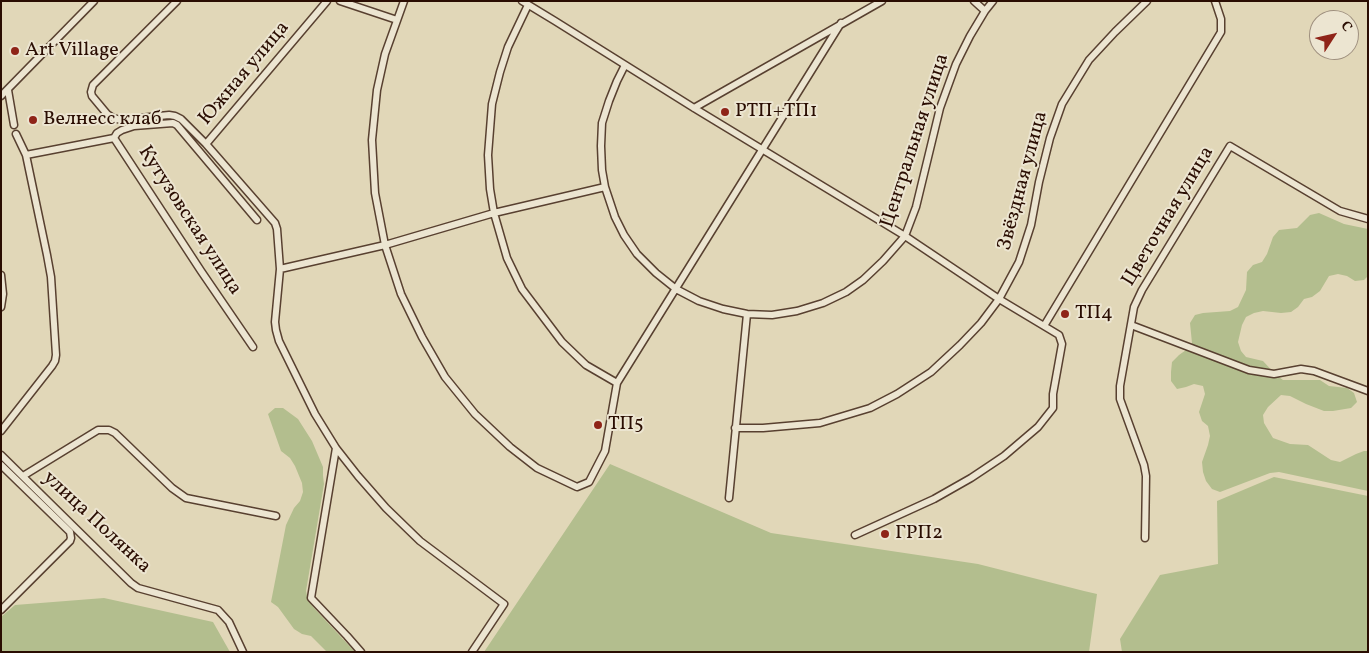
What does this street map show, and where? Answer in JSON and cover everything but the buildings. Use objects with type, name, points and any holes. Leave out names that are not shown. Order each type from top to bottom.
[{"type":"street","points":[[1,96],[94,1]]},
{"type":"street","name":"Южная улица","points":[[177,1],[93,85],[92,96],[107,114],[113,118],[121,120],[169,115],[181,119],[206,144],[275,223],[280,269],[275,322],[278,335],[315,414],[336,448],[386,508],[420,541],[504,604],[472,652]]},
{"type":"street","name":"Южная улица","points":[[206,144],[327,1]]},
{"type":"street","points":[[340,1],[397,20]]},
{"type":"street","points":[[404,1],[385,54],[377,90],[372,140],[375,193],[385,244],[400,294],[445,376],[475,414],[510,447],[537,468],[577,487],[589,482],[605,451],[617,383],[841,23]]},
{"type":"street","points":[[522,1],[905,236],[999,299],[1059,335],[1062,344],[1053,394],[1053,408],[1038,427],[1004,456],[934,499],[855,535]]},
{"type":"street","points":[[694,108],[882,1]]},
{"type":"street","points":[[974,1],[985,11]]},
{"type":"street","name":"Центральная улица","points":[[625,65],[609,101],[602,123],[602,170],[605,187],[615,217],[637,254],[676,289],[699,301],[747,314],[772,315],[798,311],[838,296],[863,280],[905,236],[916,207],[940,108],[956,64],[970,36],[993,1]]},
{"type":"street","name":"Звёздная улица","points":[[736,428],[763,428],[820,423],[870,408],[897,394],[930,372],[960,345],[981,323],[999,299],[1019,262],[1031,225],[1050,138],[1062,104],[1089,60],[1147,1]]},
{"type":"street","points":[[1044,326],[1221,32],[1221,19],[1216,1]]},
{"type":"street","points":[[528,6],[508,47],[492,104],[488,155],[490,189],[494,213],[507,258],[522,289],[562,342],[586,365],[617,383]]},
{"type":"street","points":[[8,90],[14,125]]},
{"type":"street","points":[[114,138],[117,133],[134,126],[173,123],[177,125],[257,220]]},
{"type":"street","points":[[1,431],[52,366],[56,355],[51,277],[26,154],[16,134]]},
{"type":"street","name":"Кутузовская улица","points":[[26,154],[114,138],[253,347]]},
{"type":"street","name":"Цветочная улица","points":[[1145,538],[1146,476],[1144,465],[1120,399],[1120,386],[1134,307],[1142,290],[1230,146],[1340,211],[1368,219]]},
{"type":"street","points":[[280,269],[385,244],[494,213],[605,187]]},
{"type":"street","points":[[1,275],[3,294],[1,308]]},
{"type":"street","points":[[730,498],[747,314]]},
{"type":"street","points":[[1131,325],[1249,370],[1274,374],[1301,369],[1314,371],[1368,392]]},
{"type":"street","points":[[23,476],[98,430],[109,430],[115,433],[172,488],[186,498],[276,516]]},
{"type":"street","points":[[336,448],[311,598],[361,652]]},
{"type":"street","name":"улица Полянка","points":[[1,455],[131,583],[138,588],[218,610],[229,622],[243,652]]},
{"type":"street","points":[[1,465],[70,532],[71,538],[1,610]]},
{"type":"green space","points":[[1319,213],[1344,224],[1368,229],[1368,276],[1364,280],[1355,281],[1347,276],[1338,274],[1329,276],[1320,291],[1312,297],[1304,299],[1291,312],[1263,311],[1246,317],[1238,342],[1241,351],[1246,357],[1263,361],[1283,380],[1320,380],[1329,386],[1347,388],[1354,393],[1357,402],[1351,408],[1333,411],[1324,411],[1290,396],[1281,395],[1268,407],[1263,415],[1264,423],[1273,438],[1290,444],[1308,445],[1331,460],[1340,462],[1356,454],[1368,451],[1368,491],[1279,472],[1270,473],[1220,492],[1212,489],[1206,481],[1203,472],[1202,462],[1210,436],[1208,426],[1202,421],[1199,412],[1205,394],[1203,386],[1194,384],[1177,389],[1171,381],[1172,362],[1192,343],[1190,323],[1195,315],[1230,311],[1238,307],[1246,290],[1247,272],[1253,265],[1262,262],[1273,237],[1279,230],[1297,228],[1310,215]]},
{"type":"green space","points":[[275,408],[283,408],[298,419],[312,441],[323,467],[324,484],[306,591],[308,600],[355,652],[327,652],[311,636],[302,634],[294,629],[278,607],[271,602],[286,525],[303,492],[302,483],[295,466],[290,458],[281,451],[268,414]]},
{"type":"green space","points":[[610,464],[771,533],[978,564],[1097,594],[1089,652],[484,652]]},
{"type":"green space","points":[[1274,477],[1368,496],[1368,652],[1122,652],[1120,639],[1160,575],[1218,564],[1217,501]]},
{"type":"green space","points":[[104,598],[213,622],[230,652],[1,652],[1,617],[15,605]]},
{"type":"place","name":"Art Village","points":[[15,51]]},
{"type":"place","name":"РТП+ТП1","points":[[725,112]]},
{"type":"place","name":"Велнесс клаб","points":[[33,120]]},
{"type":"place","name":"ТП4","points":[[1065,314]]},
{"type":"place","name":"ТП5","points":[[598,425]]},
{"type":"place","name":"ГРП2","points":[[885,534]]}]
